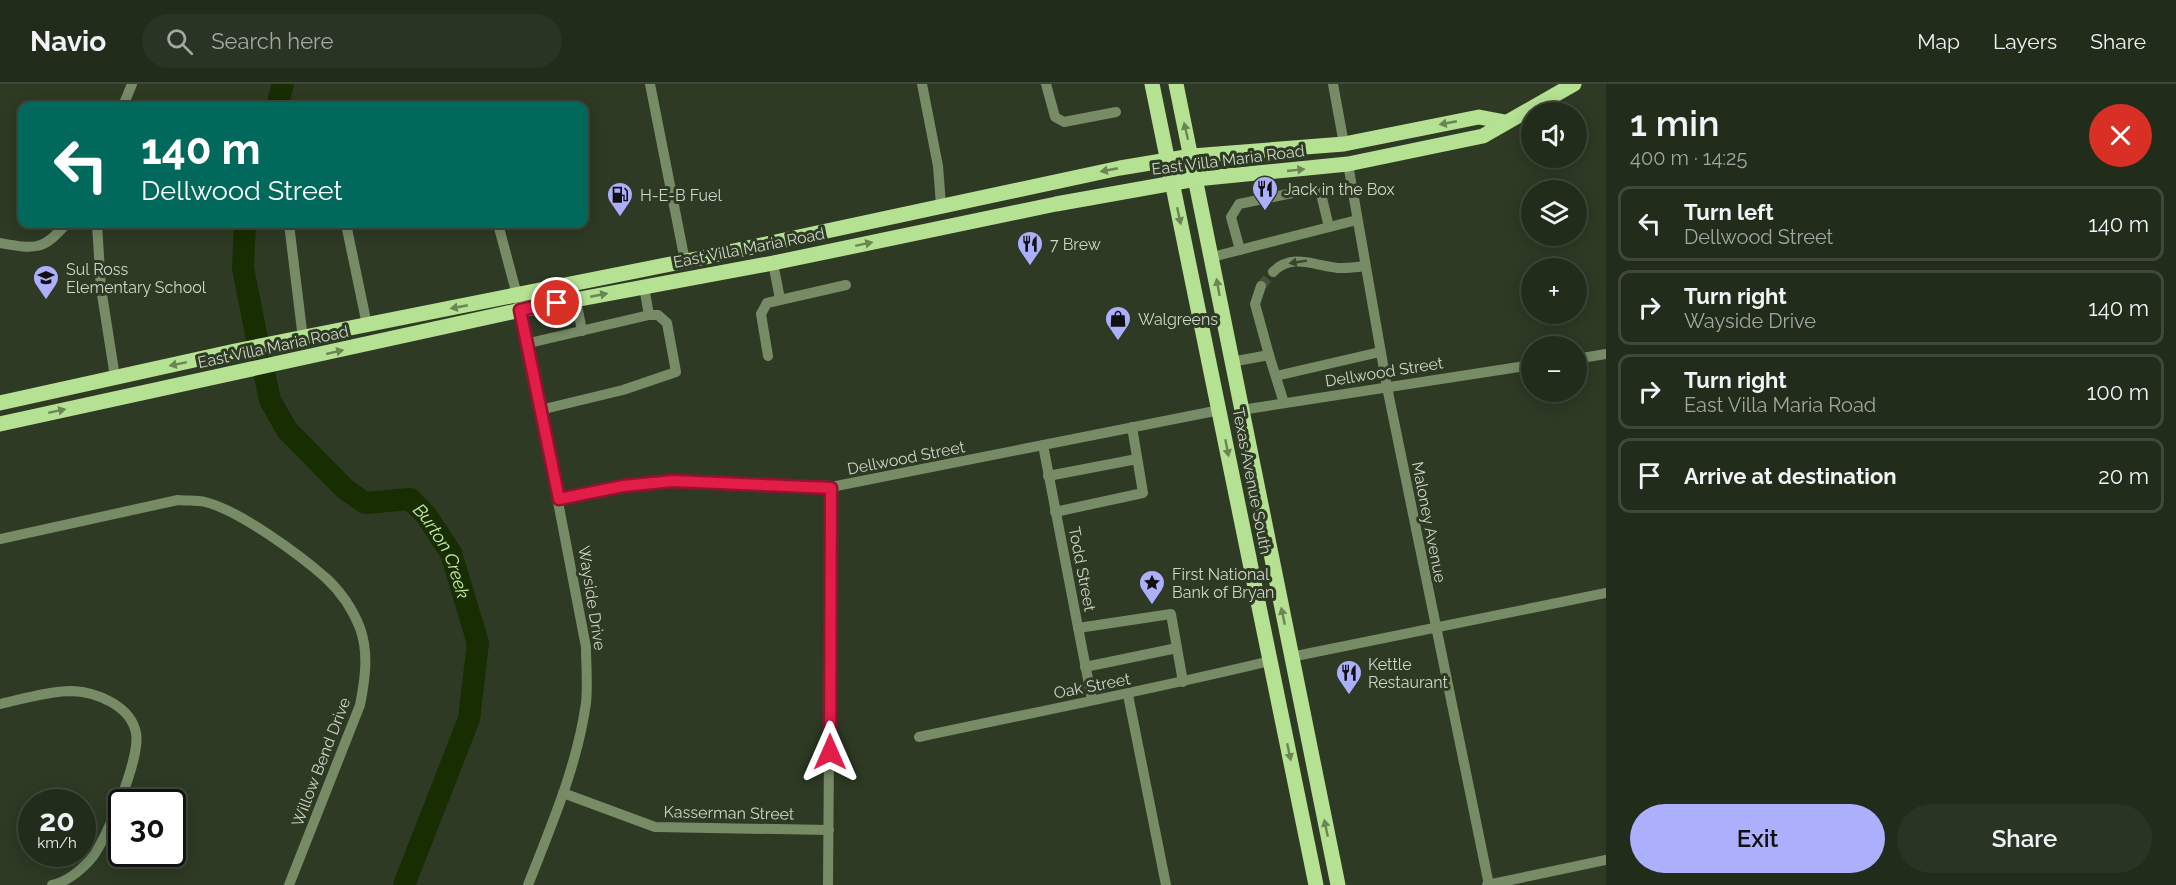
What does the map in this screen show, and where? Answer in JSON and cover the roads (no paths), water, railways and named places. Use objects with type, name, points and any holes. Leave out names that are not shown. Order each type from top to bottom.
[{"type":"main road","name":"Texas Avenue South","points":[[1152,84],[1316,885]]},
{"type":"main road","name":"Texas Avenue South","points":[[1176,84],[1338,885]]},
{"type":"main road","name":"East Villa Maria Road","points":[[0,424],[520,310],[773,263],[1172,182],[1347,164],[1483,136],[1574,84]]},
{"type":"main road","name":"East Villa Maria Road","points":[[0,403],[235,351],[685,261],[940,205],[1167,159],[1344,144],[1479,117],[1505,122]]},
{"type":"street","points":[[125,102],[132,84]]},
{"type":"street","points":[[650,84],[685,261]]},
{"type":"street","points":[[922,84],[938,166],[940,205]]},
{"type":"street","points":[[1046,84],[1055,117],[1064,122],[1116,112]]},
{"type":"street","points":[[1333,84],[1344,144]]},
{"type":"street","name":"Maloney Avenue","points":[[1347,164],[1380,352],[1488,885]]},
{"type":"street","points":[[1240,250],[1231,216],[1239,204],[1312,189],[1321,194],[1329,227]]},
{"type":"street","points":[[1212,257],[1357,220]]},
{"type":"street","points":[[0,243],[36,248],[47,244],[62,228]]},
{"type":"street","points":[[97,228],[101,288],[115,377]]},
{"type":"street","points":[[289,228],[303,339]]},
{"type":"street","points":[[347,228],[367,325]]},
{"type":"street","name":"Wayside Drive","points":[[499,228],[520,310],[525,344],[559,499],[586,647],[586,702],[563,793],[528,885]]},
{"type":"street","points":[[1273,272],[1288,264],[1310,261],[1340,268],[1365,266]]},
{"type":"street","points":[[773,263],[780,299]]},
{"type":"street","points":[[768,356],[761,314],[767,303],[846,285]]},
{"type":"street","points":[[1262,286],[1255,304],[1284,403]]},
{"type":"street","points":[[644,287],[649,315]]},
{"type":"street","points":[[576,300],[582,331]]},
{"type":"street","points":[[525,344],[649,315],[658,315],[667,323],[676,372],[622,390],[540,410]]},
{"type":"street","points":[[1276,376],[1380,352]]},
{"type":"street","points":[[1587,357],[1606,354]]},
{"type":"street","points":[[1231,362],[1269,355]]},
{"type":"street","name":"Dellwood Street","points":[[1241,410],[1521,367]]},
{"type":"street","name":"Dellwood Street","points":[[559,499],[623,486],[673,481],[831,488],[1220,410]]},
{"type":"street","points":[[1055,513],[1143,493],[1132,427]]},
{"type":"street","name":"Todd Street","points":[[1042,445],[1092,700]]},
{"type":"street","points":[[1048,476],[1137,459]]},
{"type":"street","points":[[828,885],[831,488]]},
{"type":"street","name":"Willow Bend Drive","points":[[0,539],[178,500],[206,502],[265,533],[327,579],[345,601],[360,628],[365,652],[366,676],[360,705],[289,885]]},
{"type":"street","points":[[1291,657],[1606,593]]},
{"type":"street","points":[[1078,628],[1171,614],[1183,682]]},
{"type":"street","points":[[1085,667],[1177,648]]},
{"type":"street","name":"Oak Street","points":[[919,737],[1092,700],[1128,695],[1270,661]]},
{"type":"street","points":[[0,704],[63,692],[94,694],[117,704],[132,721],[136,733],[136,753],[100,844],[90,859],[75,874],[52,885]]},
{"type":"street","points":[[1128,695],[1166,885]]},
{"type":"street","name":"Kasserman Street","points":[[563,793],[655,827],[829,830]]},
{"type":"street","points":[[1488,885],[1606,861]]},
{"type":"waterway","name":"Burton Creek","points":[[278,102],[283,84]]},
{"type":"waterway","name":"Burton Creek","points":[[245,228],[243,268],[270,400],[287,430],[345,489],[365,503],[410,499],[426,515],[451,553],[478,643],[469,719],[404,885]]},
{"type":"tunnel","points":[[1261,286],[1273,272]]},
{"type":"place","name":"Jack in the Box","points":[[1265,212]]},
{"type":"place","name":"H-E-B Fuel","points":[[620,218]]},
{"type":"place","name":"7 Brew","points":[[1030,267]]},
{"type":"place","name":"Sul Ross Elementary School","points":[[46,301]]},
{"type":"place","name":"Walgreens","points":[[1118,342]]},
{"type":"place","name":"First National Bank of Bryan","points":[[1152,606]]},
{"type":"place","name":"Kettle Restaurant","points":[[1349,696]]}]
